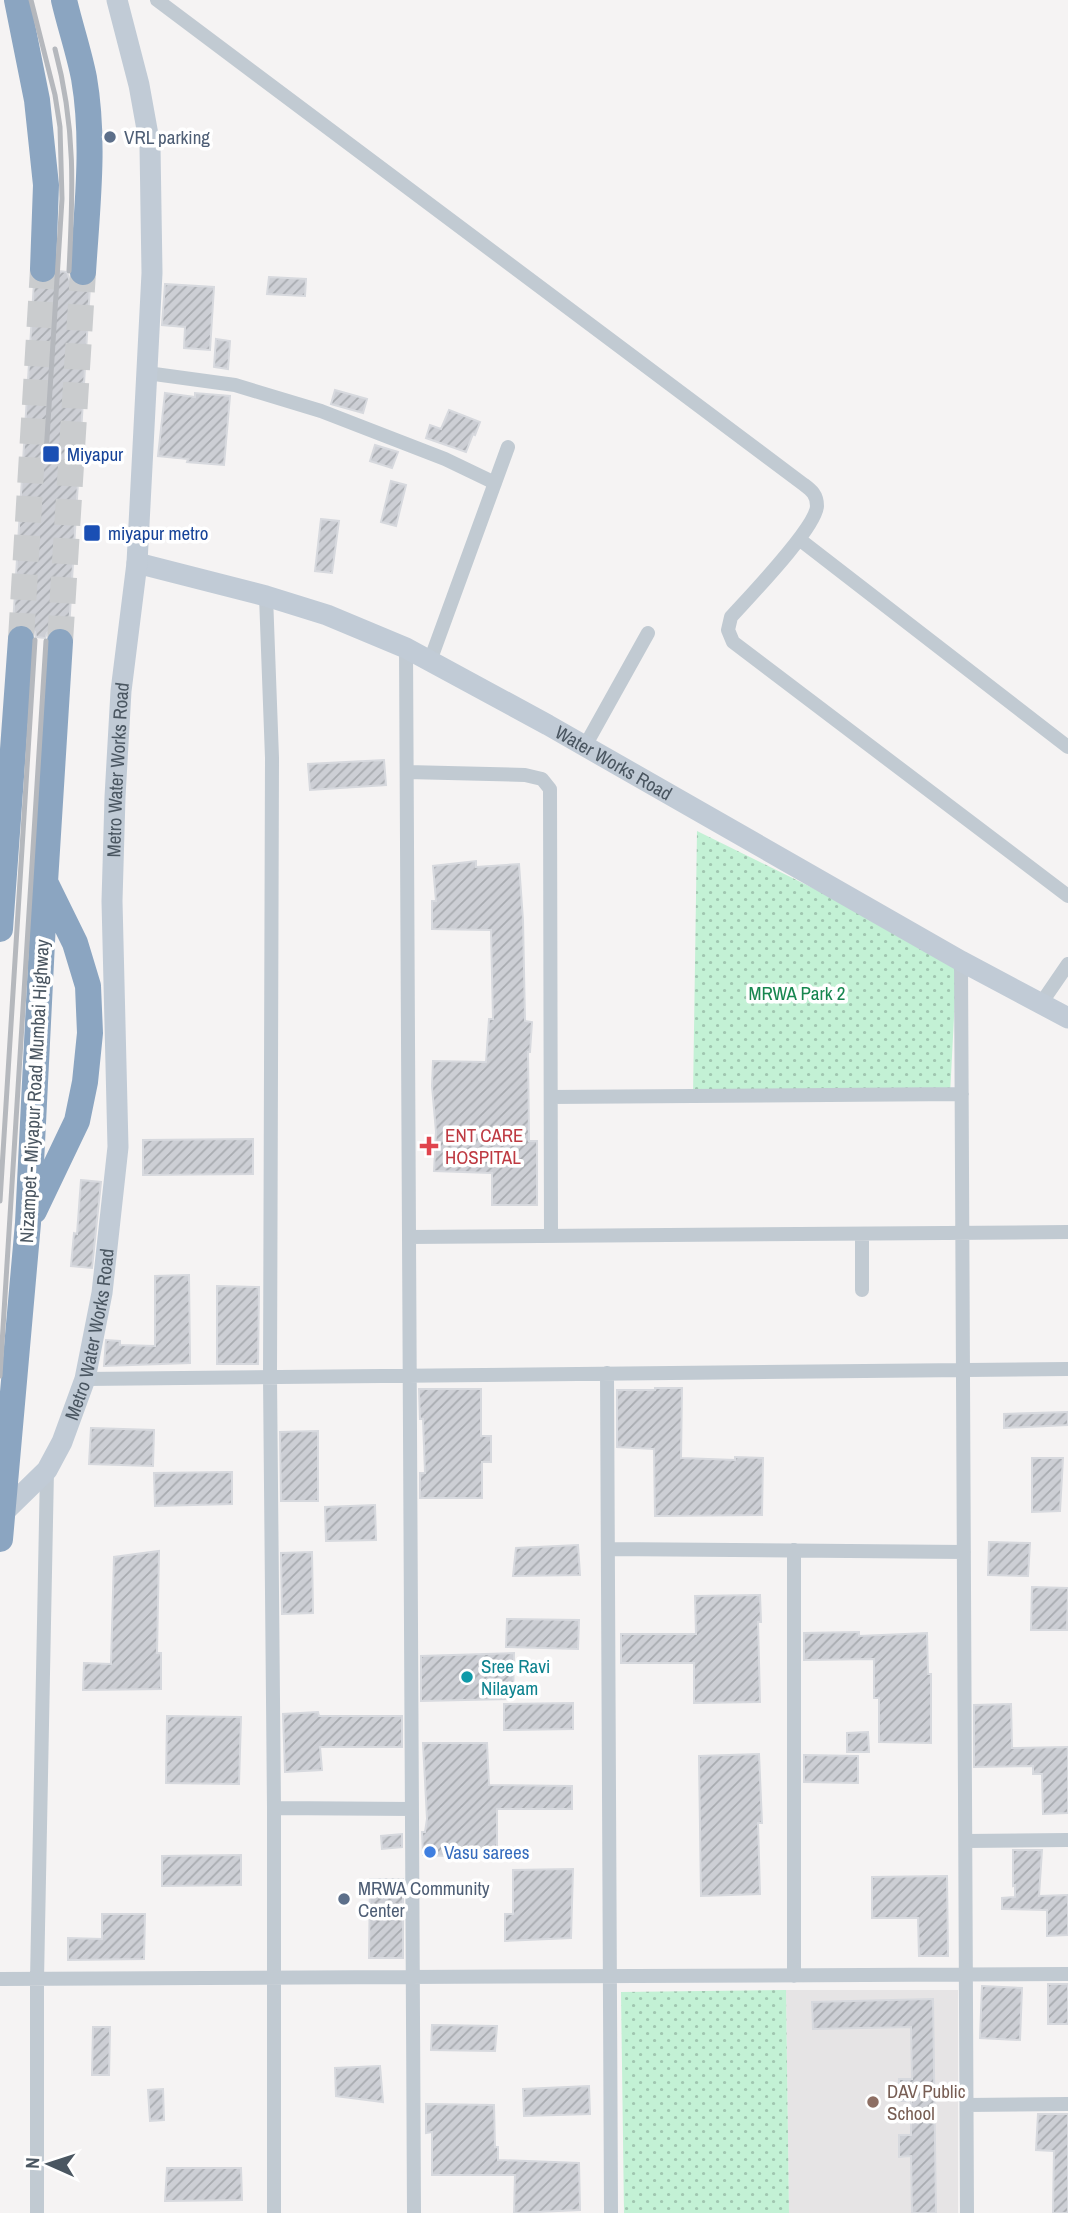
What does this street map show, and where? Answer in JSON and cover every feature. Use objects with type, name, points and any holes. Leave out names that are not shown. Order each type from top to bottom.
[{"type":"highway","points":[[17,0],[37,100],[46,185],[43,269]]},
{"type":"highway","points":[[64,0],[84,79],[89,135],[89,185],[83,272]]},
{"type":"highway","points":[[0,929],[4,839],[20,639]]},
{"type":"highway","name":"Nizampet - Miyapur Road Mumbai Highway","points":[[1,1527],[28,1223],[60,642]]},
{"type":"highway","points":[[28,1223],[76,1121],[85,1082],[90,1033],[88,986],[75,943],[45,882]]},
{"type":"street","name":"Metro Water Works Road","points":[[1,1527],[47,1470],[62,1442],[85,1379],[102,1293],[118,1147],[112,901],[115,797],[121,691],[137,563],[152,273],[150,146],[139,85],[117,0]]},
{"type":"street","points":[[157,0],[815,494],[817,508],[799,539],[731,617],[728,630],[733,642],[1068,896]]},
{"type":"street","points":[[147,373],[235,385],[321,411],[445,459],[495,483]]},
{"type":"street","points":[[430,661],[508,447]]},
{"type":"street","points":[[799,539],[1068,747]]},
{"type":"street","name":"Water Works Road","points":[[137,563],[266,596],[327,615],[406,648],[585,746],[961,961],[1068,1018]]},
{"type":"street","points":[[266,596],[272,758],[270,1377],[274,2213]]},
{"type":"street","points":[[585,746],[648,633]]},
{"type":"street","points":[[406,648],[414,2213]]},
{"type":"street","points":[[407,772],[525,775],[542,779],[550,789],[551,1236]]},
{"type":"street","points":[[961,961],[967,2213]]},
{"type":"street","points":[[1042,1002],[1068,964]]},
{"type":"street","points":[[551,1097],[962,1094]]},
{"type":"street","points":[[409,1237],[1068,1232]]},
{"type":"street","points":[[862,1234],[862,1290]]},
{"type":"street","points":[[85,1379],[1068,1369]]},
{"type":"street","points":[[607,1373],[611,2213]]},
{"type":"street","points":[[37,2213],[37,1980],[47,1470]]},
{"type":"street","points":[[608,1549],[964,1552]]},
{"type":"street","points":[[794,1550],[794,1976]]},
{"type":"street","points":[[274,1808],[412,1809]]},
{"type":"street","points":[[965,1841],[1068,1840]]},
{"type":"street","points":[[0,1979],[1068,1974]]},
{"type":"street","points":[[967,2105],[1068,2104]]},
{"type":"shaded area","name":"DAV Public School","points":[[786,1990],[958,1990],[958,2213],[789,2213]]},
{"type":"green space","name":"MRWA Park 2","points":[[697,831],[957,959],[950,1095],[693,1096]]},
{"type":"green space","points":[[786,1990],[789,2213],[624,2213],[621,1992]]},
{"type":"building","points":[[58,271],[67,272],[75,285],[83,288],[90,286],[69,629],[62,626],[54,628],[45,638],[36,637],[29,626],[21,623],[13,625],[34,282],[42,285],[50,283],[56,278]]},
{"type":"building","points":[[269,277],[306,279],[305,296],[267,294]]},
{"type":"building","points":[[165,284],[214,287],[210,350],[184,348],[185,327],[162,325]]},
{"type":"building","points":[[216,339],[230,341],[228,369],[214,367]]},
{"type":"building","points":[[335,390],[367,399],[363,413],[331,404]]},
{"type":"building","points":[[165,393],[195,397],[195,393],[230,396],[224,465],[158,456]]},
{"type":"building","points":[[449,410],[480,422],[466,452],[426,438],[430,425],[441,429]]},
{"type":"building","points":[[375,445],[398,452],[392,468],[370,461]]},
{"type":"building","points":[[391,481],[406,485],[396,526],[381,522]]},
{"type":"building","points":[[321,519],[339,521],[332,573],[315,571]]},
{"type":"building","points":[[384,760],[386,785],[310,790],[308,764]]},
{"type":"building","points":[[476,861],[476,867],[519,864],[525,1021],[532,1022],[528,1052],[529,1141],[537,1141],[537,1205],[492,1205],[492,1173],[434,1171],[436,1132],[433,1061],[486,1062],[489,1019],[493,1019],[491,930],[432,929],[432,901],[436,901],[433,866]]},
{"type":"building","points":[[253,1139],[253,1174],[143,1175],[143,1140]]},
{"type":"building","points":[[81,1180],[101,1182],[92,1268],[71,1266],[74,1233],[77,1234]]},
{"type":"building","points":[[189,1275],[190,1363],[104,1366],[106,1340],[120,1341],[120,1345],[155,1346],[155,1276]]},
{"type":"building","points":[[217,1286],[259,1287],[258,1364],[217,1364]]},
{"type":"building","points":[[682,1388],[681,1458],[763,1458],[762,1515],[655,1516],[654,1449],[617,1447],[617,1390]]},
{"type":"building","points":[[419,1389],[481,1389],[481,1436],[491,1436],[491,1462],[482,1462],[482,1498],[420,1498],[420,1473],[425,1473]]},
{"type":"building","points":[[1068,1412],[1068,1425],[1004,1428],[1004,1414]]},
{"type":"building","points":[[91,1428],[154,1430],[153,1466],[89,1464]]},
{"type":"building","points":[[318,1431],[318,1501],[281,1501],[280,1432]]},
{"type":"building","points":[[1032,1458],[1063,1458],[1060,1511],[1032,1512]]},
{"type":"building","points":[[232,1472],[232,1504],[155,1506],[154,1473]]},
{"type":"building","points":[[375,1505],[376,1540],[326,1541],[325,1507]]},
{"type":"building","points":[[989,1542],[1030,1543],[1028,1576],[988,1575]]},
{"type":"building","points":[[578,1545],[580,1575],[513,1576],[516,1548]]},
{"type":"building","points":[[159,1551],[157,1653],[161,1653],[161,1689],[83,1690],[84,1663],[111,1664],[114,1557]]},
{"type":"building","points":[[312,1552],[313,1613],[282,1614],[281,1553]]},
{"type":"building","points":[[1032,1587],[1068,1588],[1067,1630],[1031,1630]]},
{"type":"building","points":[[760,1595],[760,1702],[694,1703],[694,1663],[621,1663],[621,1634],[696,1634],[695,1596]]},
{"type":"building","points":[[507,1619],[579,1620],[578,1649],[506,1647]]},
{"type":"building","points":[[859,1632],[859,1636],[927,1633],[928,1674],[931,1674],[931,1743],[879,1742],[879,1698],[874,1698],[874,1659],[804,1660],[804,1633]]},
{"type":"building","name":"Sree Ravi Nilayam","points":[[514,1653],[513,1699],[421,1701],[421,1656]]},
{"type":"building","points":[[573,1703],[573,1729],[504,1730],[504,1704]]},
{"type":"building","points":[[1011,1704],[1012,1748],[1068,1747],[1068,1813],[1043,1814],[1042,1774],[1033,1774],[1033,1766],[974,1767],[974,1705]]},
{"type":"building","points":[[318,1712],[319,1716],[402,1716],[402,1747],[320,1747],[322,1770],[285,1772],[283,1714]]},
{"type":"building","points":[[167,1716],[241,1717],[239,1784],[166,1783]]},
{"type":"building","points":[[868,1732],[869,1752],[847,1752],[847,1733]]},
{"type":"building","points":[[423,1743],[487,1743],[489,1785],[572,1786],[572,1809],[497,1809],[497,1858],[423,1855],[422,1832],[425,1832],[427,1819]]},
{"type":"building","points":[[759,1754],[762,1823],[758,1823],[760,1894],[701,1896],[699,1756]]},
{"type":"building","points":[[804,1755],[858,1756],[858,1783],[804,1782]]},
{"type":"building","points":[[402,1834],[402,1847],[382,1849],[381,1836]]},
{"type":"building","points":[[1013,1850],[1042,1850],[1039,1896],[1068,1895],[1068,1935],[1047,1936],[1047,1910],[1002,1909],[1002,1898],[1015,1897]]},
{"type":"building","points":[[241,1855],[241,1885],[162,1886],[162,1856]]},
{"type":"building","points":[[573,1869],[571,1938],[505,1941],[505,1914],[513,1914],[513,1870]]},
{"type":"building","points":[[947,1876],[948,1956],[919,1956],[918,1918],[872,1918],[872,1877]]},
{"type":"building","points":[[370,1879],[403,1879],[403,1958],[369,1958]]},
{"type":"building","points":[[102,1914],[145,1914],[144,1959],[68,1960],[68,1938],[102,1939]]},
{"type":"building","points":[[1048,1984],[1068,1984],[1068,2024],[1048,2024]]},
{"type":"building","points":[[982,1986],[1022,1988],[1020,2040],[980,2038]]},
{"type":"building","points":[[933,1999],[936,2213],[912,2213],[911,2156],[899,2157],[899,2135],[911,2135],[911,2101],[899,2101],[899,2079],[912,2079],[911,2027],[813,2029],[812,2002]]},
{"type":"building","points":[[432,2025],[497,2026],[495,2051],[431,2050]]},
{"type":"building","points":[[93,2027],[110,2027],[109,2075],[92,2075]]},
{"type":"building","points":[[380,2066],[383,2102],[336,2096],[335,2068]]},
{"type":"building","points":[[589,2086],[590,2114],[524,2116],[523,2089]]},
{"type":"building","points":[[163,2089],[164,2120],[150,2121],[148,2090]]},
{"type":"building","points":[[426,2104],[494,2105],[498,2160],[579,2163],[580,2210],[514,2213],[515,2175],[432,2175],[432,2132],[426,2133]]},
{"type":"building","points":[[1038,2114],[1068,2114],[1068,2213],[1053,2213],[1054,2151],[1036,2150]]},
{"type":"building","points":[[167,2168],[241,2168],[242,2200],[165,2201]]},
{"type":"tunnel","points":[[21,639],[43,269]]},
{"type":"tunnel","points":[[60,642],[83,272]]},
{"type":"railway","points":[[31,0],[55,95],[60,127],[62,199],[46,454]]},
{"type":"railway","points":[[55,49],[70,133],[72,187],[69,271]]},
{"type":"railway","points":[[0,1201],[35,640]]},
{"type":"railway","points":[[0,1376],[46,641]]},
{"type":"place","name":"VRL parking","points":[[110,137]]},
{"type":"place","name":"Miyapur","points":[[51,454]]},
{"type":"place","name":"miyapur metro","points":[[92,533]]},
{"type":"place","name":"ENT CARE HOSPITAL","points":[[429,1146]]},
{"type":"place","name":"Sree Ravi Nilayam","points":[[467,1677]]},
{"type":"place","name":"Vasu sarees","points":[[430,1852]]},
{"type":"place","name":"MRWA Community Center","points":[[344,1899]]},
{"type":"place","name":"DAV Public School","points":[[873,2102]]}]
